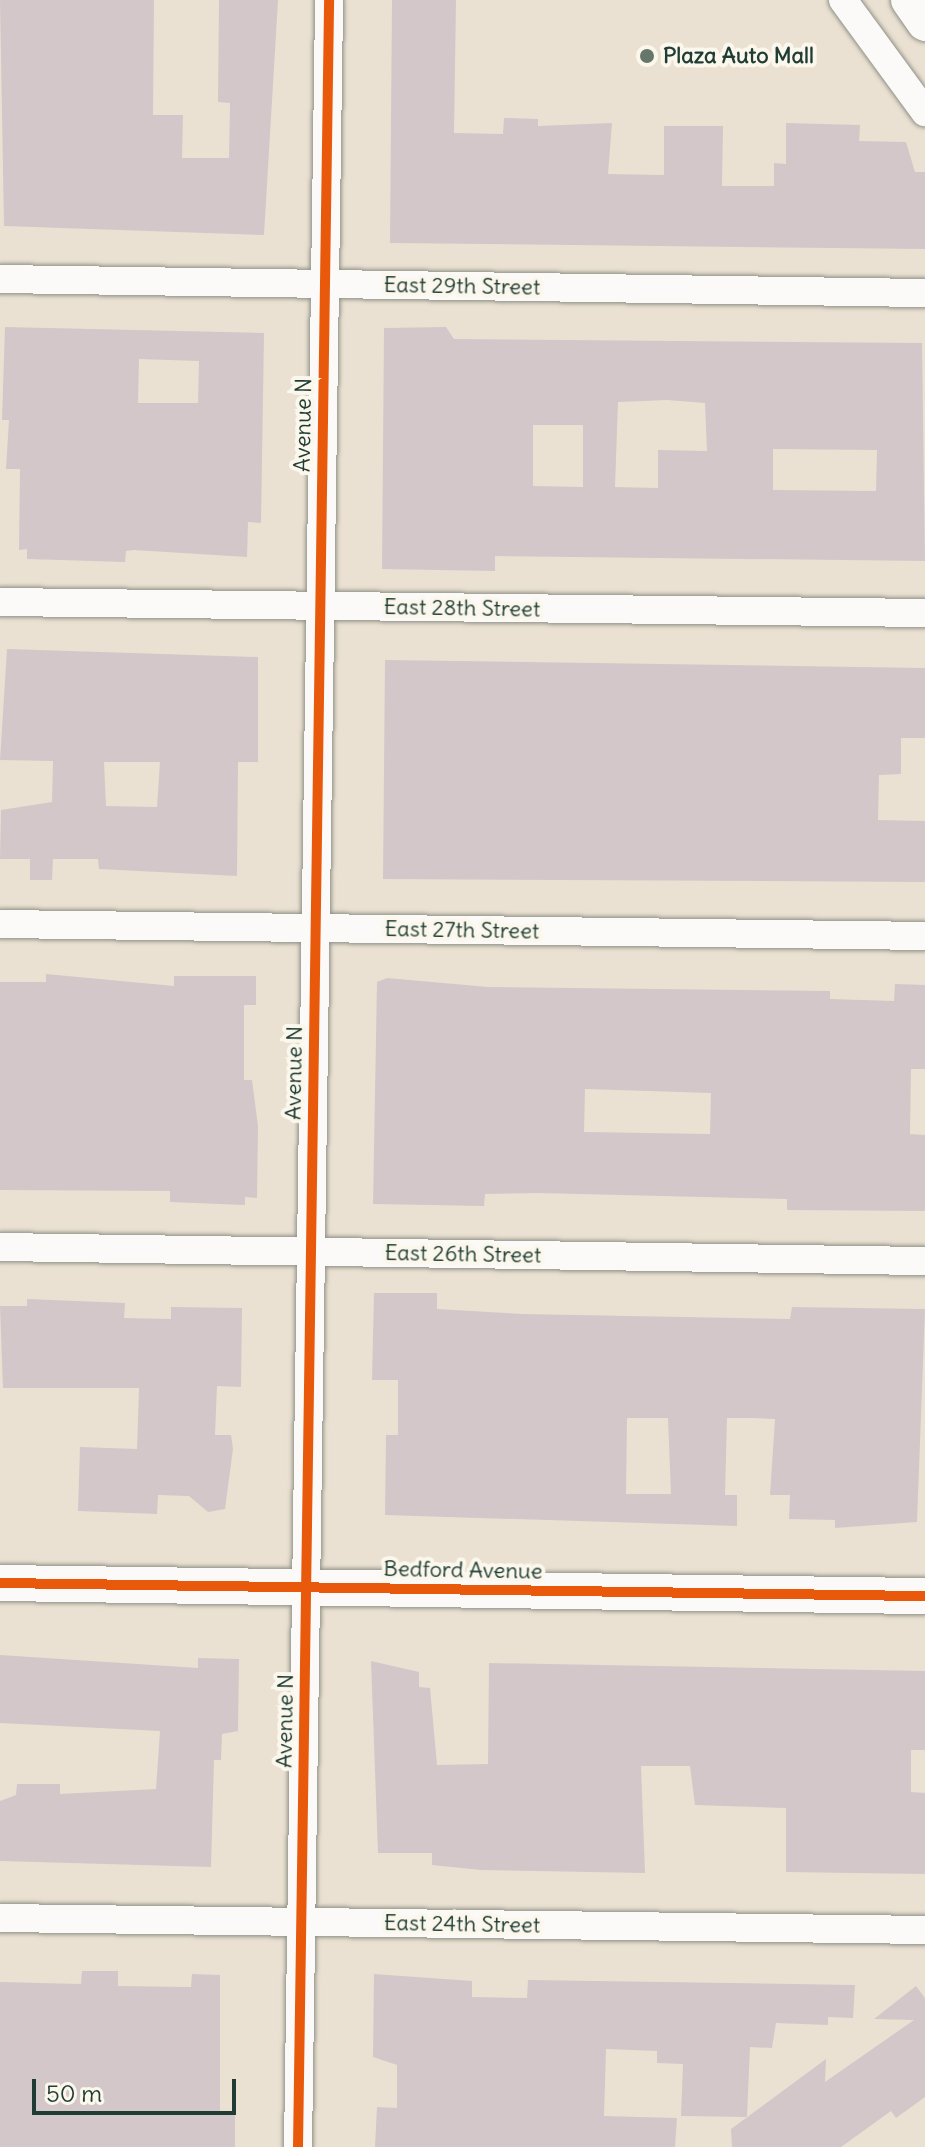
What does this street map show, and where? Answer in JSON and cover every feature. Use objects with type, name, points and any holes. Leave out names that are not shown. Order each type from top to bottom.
[{"type":"main road","points":[[909,0],[925,23]]},
{"type":"main road","name":"Bedford Avenue","points":[[0,1583],[925,1596]]},
{"type":"street","name":"Avenue N","points":[[298,2147],[329,0]]},
{"type":"street","points":[[843,0],[925,112]]},
{"type":"street","name":"East 29th Street","points":[[0,279],[925,293]]},
{"type":"street","name":"East 28th Street","points":[[0,602],[925,613]]},
{"type":"street","name":"East 27th Street","points":[[0,924],[925,936]]},
{"type":"street","name":"East 26th Street","points":[[0,1247],[925,1261]]},
{"type":"street","name":"East 24th Street","points":[[0,1918],[925,1930]]},
{"type":"building","points":[[0,0],[154,0],[153,115],[183,115],[182,158],[229,158],[230,103],[218,102],[219,0],[278,0],[264,235],[4,226]]},
{"type":"building","points":[[392,0],[456,0],[454,133],[503,134],[504,118],[538,119],[538,126],[612,123],[608,174],[664,175],[664,126],[723,126],[722,186],[774,186],[774,163],[786,164],[786,123],[860,125],[859,141],[906,142],[915,172],[925,172],[925,249],[390,243]]},
{"type":"building","points":[[5,327],[264,333],[261,523],[248,522],[247,557],[134,550],[126,551],[125,562],[27,559],[27,549],[19,550],[20,469],[6,469],[9,420],[2,420]],"holes":[[[139,359],[199,361],[198,403],[138,403]]]},
{"type":"building","points":[[446,327],[454,339],[922,343],[925,561],[495,556],[495,571],[382,569],[384,328]],"holes":[[[667,400],[705,403],[707,451],[658,450],[658,488],[615,487],[618,402]],[[533,425],[583,425],[583,487],[533,486]],[[773,449],[877,450],[876,491],[773,490]]]},
{"type":"building","points":[[7,649],[258,657],[258,762],[238,762],[237,876],[99,869],[98,859],[53,859],[52,880],[30,880],[30,859],[0,859],[1,810],[52,802],[53,761],[0,760]],"holes":[[[104,762],[160,762],[157,807],[106,806]]]},
{"type":"building","points":[[385,660],[925,668],[925,738],[901,738],[901,774],[879,775],[878,820],[925,821],[925,882],[383,879]]},
{"type":"building","points":[[46,974],[174,986],[174,976],[256,976],[256,1005],[244,1005],[244,1080],[252,1080],[258,1126],[257,1198],[245,1197],[245,1205],[170,1202],[170,1191],[0,1190],[0,982],[46,982]]},
{"type":"building","points":[[387,978],[488,987],[830,991],[830,999],[894,1001],[895,984],[925,985],[925,1069],[911,1069],[910,1134],[925,1135],[925,1211],[787,1210],[787,1199],[538,1193],[485,1194],[484,1206],[373,1204],[377,982]],"holes":[[[585,1089],[711,1093],[710,1134],[584,1132]]]},
{"type":"building","points":[[374,1293],[437,1293],[437,1309],[522,1314],[790,1319],[792,1307],[925,1309],[917,1522],[835,1528],[835,1520],[789,1519],[790,1495],[770,1495],[775,1419],[753,1418],[727,1418],[725,1495],[737,1495],[737,1526],[385,1515],[386,1435],[398,1435],[398,1380],[372,1380]],"holes":[[[627,1418],[668,1418],[671,1494],[626,1494]]]},
{"type":"building","points":[[27,1299],[125,1303],[124,1318],[171,1319],[171,1307],[242,1308],[241,1387],[217,1386],[215,1435],[231,1435],[233,1449],[225,1509],[208,1512],[189,1496],[158,1495],[157,1514],[78,1511],[80,1447],[137,1449],[139,1388],[3,1388],[0,1306],[27,1306]]},
{"type":"building","points":[[0,1655],[198,1668],[198,1658],[239,1659],[238,1731],[222,1734],[221,1760],[214,1760],[211,1867],[0,1861],[0,1801],[16,1795],[17,1784],[60,1784],[60,1794],[156,1789],[160,1731],[0,1723]]},
{"type":"building","points":[[371,1661],[419,1672],[419,1687],[430,1688],[437,1765],[488,1764],[489,1663],[925,1671],[925,1750],[911,1750],[911,1792],[925,1793],[925,1874],[786,1872],[786,1808],[695,1805],[690,1766],[641,1766],[645,1873],[481,1870],[432,1865],[432,1853],[378,1853]]},
{"type":"building","points":[[82,1971],[118,1971],[118,1986],[191,1987],[192,1974],[220,1975],[220,2112],[235,2112],[235,2147],[0,2147],[0,1982],[81,1984]]},
{"type":"building","points":[[374,1974],[472,1981],[472,1997],[527,1998],[528,1980],[855,1985],[853,2018],[828,2017],[828,2025],[776,2023],[772,2048],[750,2047],[747,2117],[681,2116],[683,2064],[657,2063],[657,2051],[606,2049],[604,2116],[677,2118],[675,2147],[375,2147],[377,2107],[397,2108],[397,2065],[373,2057]]},
{"type":"building","points":[[916,1986],[925,1998],[925,2097],[896,2118],[891,2111],[841,2147],[732,2147],[731,2129],[826,2059],[825,2082],[914,2020],[874,2019]]},
{"type":"cycle path","points":[[298,2147],[329,0]]},
{"type":"cycle path","points":[[0,1583],[925,1596]]},
{"type":"place","name":"Plaza Auto Mall","points":[[647,56]]}]
